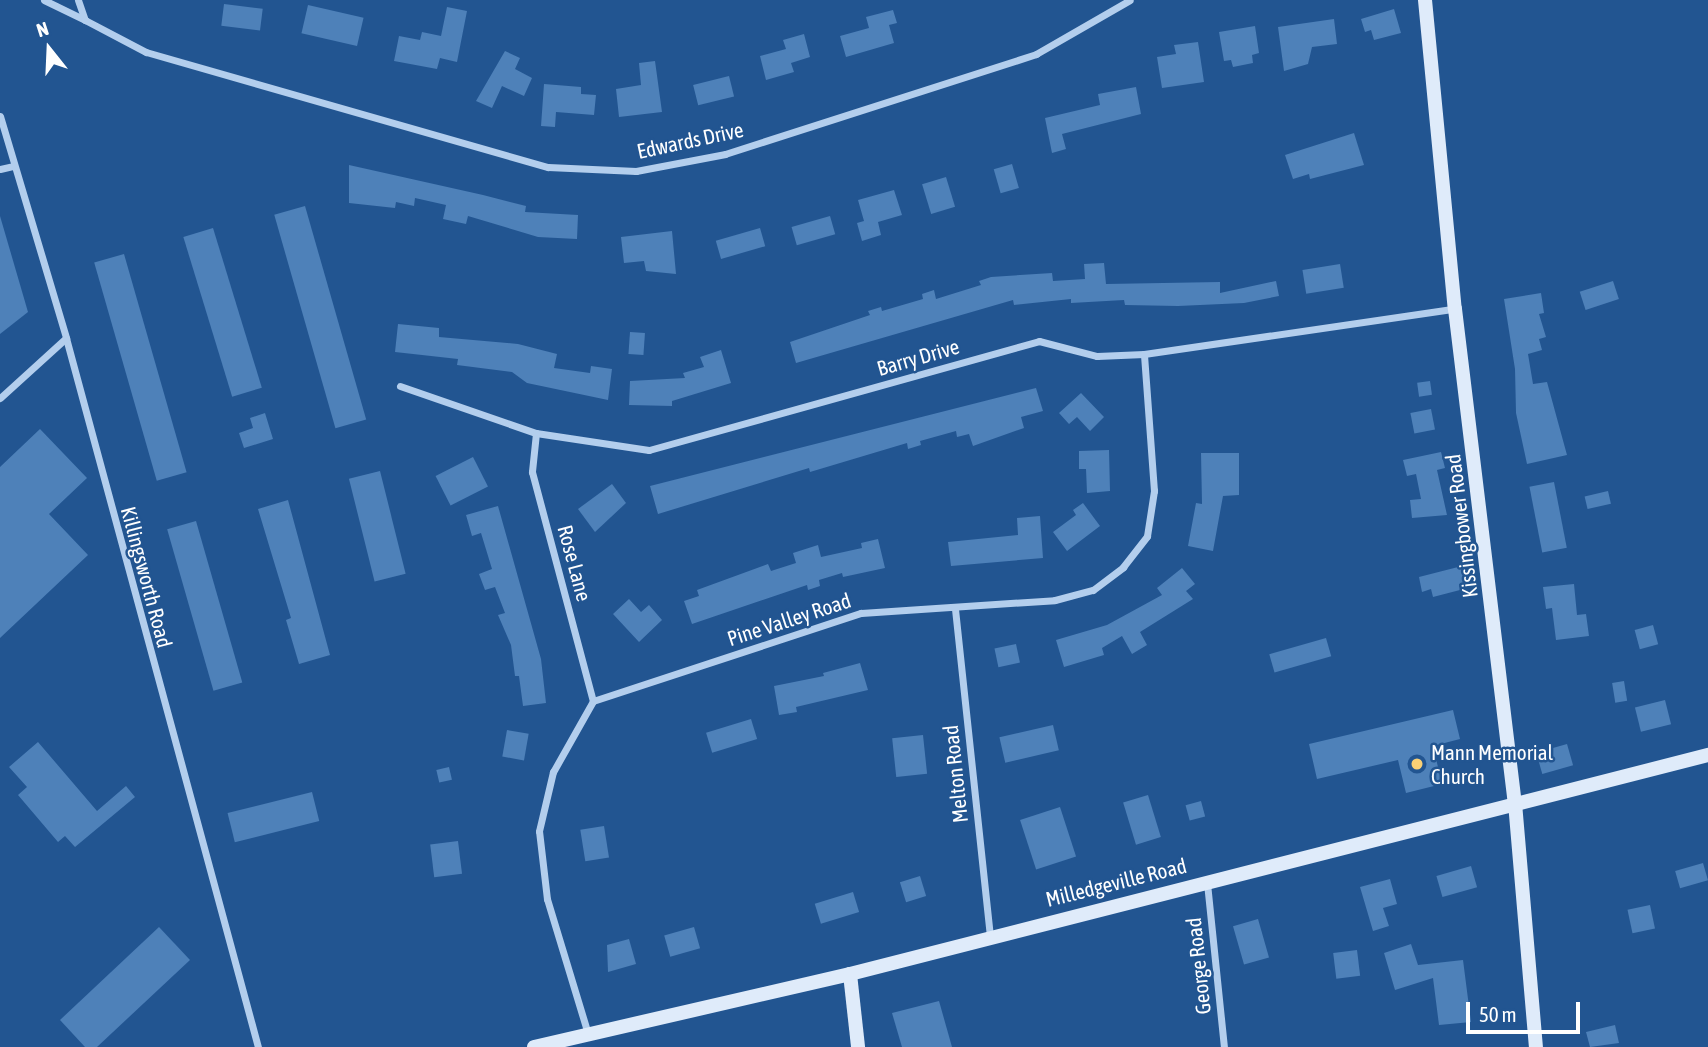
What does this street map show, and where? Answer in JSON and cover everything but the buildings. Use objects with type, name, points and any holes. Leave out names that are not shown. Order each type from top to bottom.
[{"type":"street","name":"Edwards Drive","points":[[44,0],[146,52],[548,167],[636,171],[725,154],[1036,54],[1130,0]]},
{"type":"street","points":[[78,0],[85,20]]},
{"type":"street","name":"Kissingbower Road","points":[[1425,0],[1455,309],[1516,803],[1536,1047]]},
{"type":"street","name":"Killingsworth Road","points":[[0,116],[66,338],[258,1047]]},
{"type":"street","points":[[0,169],[13,166]]},
{"type":"street","name":"Barry Drive","points":[[400,386],[536,433],[649,450],[1039,341],[1097,356],[1144,354],[1455,309]]},
{"type":"street","points":[[0,398],[66,338]]},
{"type":"street","name":"Pine Valley Road","points":[[593,701],[861,613],[955,609],[1055,600],[1093,590],[1123,567],[1147,536],[1154,491],[1144,354]]},
{"type":"street","name":"Rose Lane","points":[[536,433],[532,472],[593,701]]},
{"type":"street","name":"Melton Road","points":[[955,609],[990,935]]},
{"type":"street","points":[[589,1034],[547,899],[538,831],[552,772],[593,701]]},
{"type":"street","name":"Milledgeville Road","points":[[534,1047],[850,974],[990,935],[1708,755]]},
{"type":"street","name":"George Road","points":[[1207,882],[1223,1047]]},
{"type":"street","points":[[850,974],[858,1047]]},
{"type":"place","name":"Mann Memorial Church","points":[[1417,764]]}]
